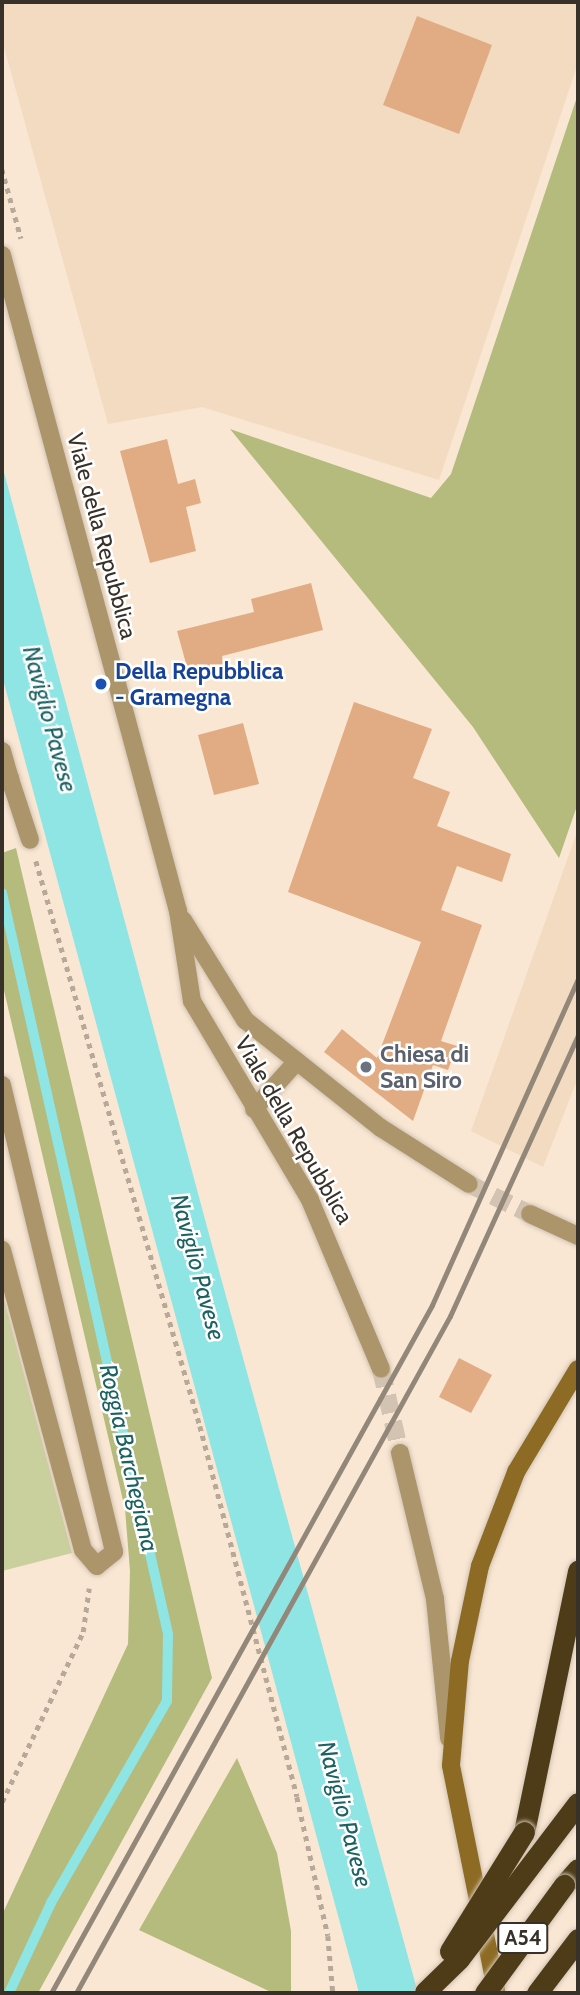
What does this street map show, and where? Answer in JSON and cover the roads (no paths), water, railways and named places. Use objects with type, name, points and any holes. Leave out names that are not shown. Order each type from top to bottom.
[{"type":"highway","points":[[424,1992],[524,1832],[578,1571]]},
{"type":"highway","points":[[424,1992],[459,1959],[578,1803]]},
{"type":"highway","name":"A54","points":[[485,1993],[578,1869]]},
{"type":"highway","name":"A54","points":[[537,1993],[578,1939]]},
{"type":"main road","points":[[497,1993],[452,1765],[460,1661],[480,1566],[516,1472],[578,1369]]},
{"type":"street","name":"Viale della Repubblica","points":[[2,254],[178,911],[192,1001],[310,1200],[381,1369]]},
{"type":"street","points":[[2,751],[6,781],[30,840]]},
{"type":"street","name":"Viale della Repubblica","points":[[178,911],[245,1020],[392,1136],[469,1184]]},
{"type":"street","points":[[254,1108],[298,1061]]},
{"type":"street","points":[[2,1085],[114,1552],[97,1566],[83,1550],[2,1250]]},
{"type":"street","points":[[530,1214],[578,1236]]},
{"type":"street","points":[[400,1453],[435,1599],[452,1765]]},
{"type":"water","name":"Naviglio Pavese","points":[[2,465],[213,1249],[418,1993],[359,1993],[2,676]]},
{"type":"waterway","name":"Roggia Barchegiana","points":[[2,893],[168,1634],[167,1701],[51,1903],[9,1993]]},
{"type":"tunnel","points":[[469,1184],[530,1214]]},
{"type":"tunnel","points":[[381,1369],[400,1453]]},
{"type":"railway","points":[[51,1993],[432,1305],[578,978]]},
{"type":"railway","points":[[76,1993],[450,1316],[578,1035]]},
{"type":"place","name":"Della Repubblica - Gramegna","points":[[101,684]]},
{"type":"place","name":"Chiesa di San Siro","points":[[366,1067]]}]
